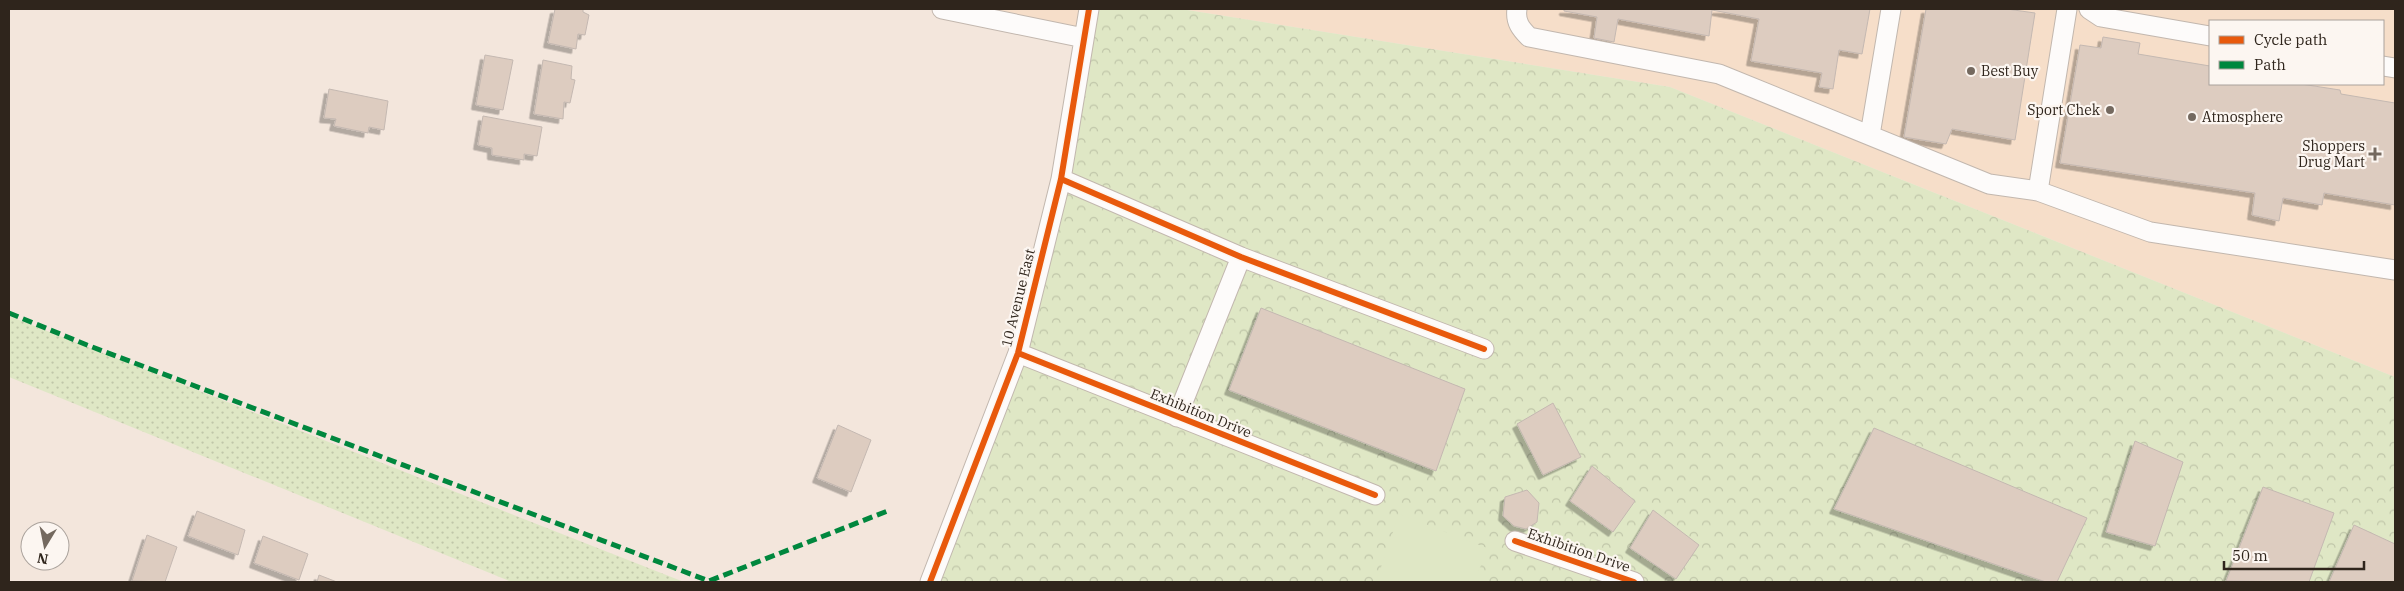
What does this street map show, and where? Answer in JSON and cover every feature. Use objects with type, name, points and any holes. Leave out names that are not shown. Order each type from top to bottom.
[{"type":"street","points":[[942,9],[1084,38]]},
{"type":"street","name":"10 Avenue East","points":[[930,582],[1018,353],[1061,179],[1090,9]]},
{"type":"street","points":[[1517,9],[1516,15],[1520,28],[1529,37],[1719,74],[1989,184],[2038,191],[2150,232],[2395,270]]},
{"type":"street","points":[[1870,136],[1890,9]]},
{"type":"street","points":[[2038,191],[2068,9]]},
{"type":"street","points":[[2089,9],[2101,17],[2209,36]]},
{"type":"street","points":[[1061,179],[1241,257],[1484,349]]},
{"type":"street","points":[[1178,417],[1241,257]]},
{"type":"street","name":"Exhibition Drive","points":[[1018,353],[1375,495]]},
{"type":"street","name":"Exhibition Drive","points":[[1515,541],[1634,582]]},
{"type":"shaded area","points":[[942,9],[1088,9],[1084,38]]},
{"type":"shaded area","points":[[1181,9],[2395,9],[2395,377],[1670,87]]},
{"type":"green space","points":[[1089,9],[1181,9],[1670,87],[2395,377],[2395,582],[935,582],[1022,361]]},
{"type":"green space","points":[[9,316],[684,582],[512,582],[9,377]]},
{"type":"green space","points":[[1399,514],[1487,548],[1475,582],[1376,582]]},
{"type":"building","points":[[555,9],[583,9],[583,12],[589,15],[585,35],[578,34],[576,49],[548,43]]},
{"type":"building","points":[[1564,9],[1870,9],[1862,54],[1839,50],[1833,89],[1819,87],[1822,73],[1751,61],[1759,19],[1712,10],[1709,36],[1618,19],[1614,42],[1594,38],[1597,17],[1564,11]]},
{"type":"building","name":"Best Buy","points":[[1926,9],[2007,9],[2035,13],[2015,140],[1952,129],[1946,144],[1904,137]]},
{"type":"building","points":[[2103,37],[2140,43],[2138,54],[2209,66],[2209,85],[2308,85],[2340,90],[2341,94],[2395,103],[2395,205],[2324,193],[2322,205],[2283,198],[2279,221],[2252,215],[2255,193],[2060,163],[2080,45],[2101,48]]},
{"type":"building","points":[[485,55],[513,60],[503,110],[476,105]]},
{"type":"building","points":[[543,60],[572,66],[571,79],[575,80],[570,103],[564,102],[563,119],[534,114]]},
{"type":"building","points":[[329,89],[388,101],[384,130],[369,127],[368,133],[334,126],[336,119],[324,118]]},
{"type":"building","points":[[483,116],[542,127],[537,156],[524,154],[524,160],[492,155],[492,148],[478,145]]},
{"type":"building","points":[[1261,308],[1465,389],[1436,471],[1229,390]]},
{"type":"building","points":[[1553,403],[1581,457],[1543,475],[1517,424]]},
{"type":"building","points":[[838,425],[871,440],[851,492],[817,478]]},
{"type":"building","points":[[1874,428],[2087,518],[2057,582],[2046,582],[1834,509]]},
{"type":"building","points":[[2135,441],[2183,462],[2155,546],[2106,532]]},
{"type":"building","points":[[1592,466],[1635,501],[1613,532],[1570,501]]},
{"type":"building","points":[[2263,487],[2334,513],[2309,582],[2226,581]]},
{"type":"building","points":[[1527,490],[1539,503],[1537,522],[1526,529],[1514,526],[1503,516],[1505,497]]},
{"type":"building","points":[[1653,510],[1699,545],[1676,579],[1630,548]]},
{"type":"building","points":[[197,511],[245,530],[238,555],[188,536]]},
{"type":"building","points":[[2354,525],[2395,544],[2395,582],[2329,582]]},
{"type":"building","points":[[147,535],[177,547],[165,582],[132,581]]},
{"type":"building","points":[[263,536],[308,554],[299,580],[254,563]]},
{"type":"building","points":[[319,575],[337,582],[317,582]]},
{"type":"marked path","points":[[9,313],[87,345],[709,581],[890,510]]},
{"type":"cycle path","points":[[930,582],[1018,353],[1061,179],[1089,9]]},
{"type":"cycle path","points":[[1061,179],[1241,257],[1484,349]]},
{"type":"cycle path","points":[[1018,353],[1375,495]]},
{"type":"cycle path","points":[[1515,541],[1634,582]]},
{"type":"place","name":"Best Buy","points":[[1971,71]]},
{"type":"place","name":"Sport Chek","points":[[2110,110]]},
{"type":"place","name":"Atmosphere","points":[[2192,117]]},
{"type":"place","name":"Shoppers Drug Mart","points":[[2375,154]]}]
